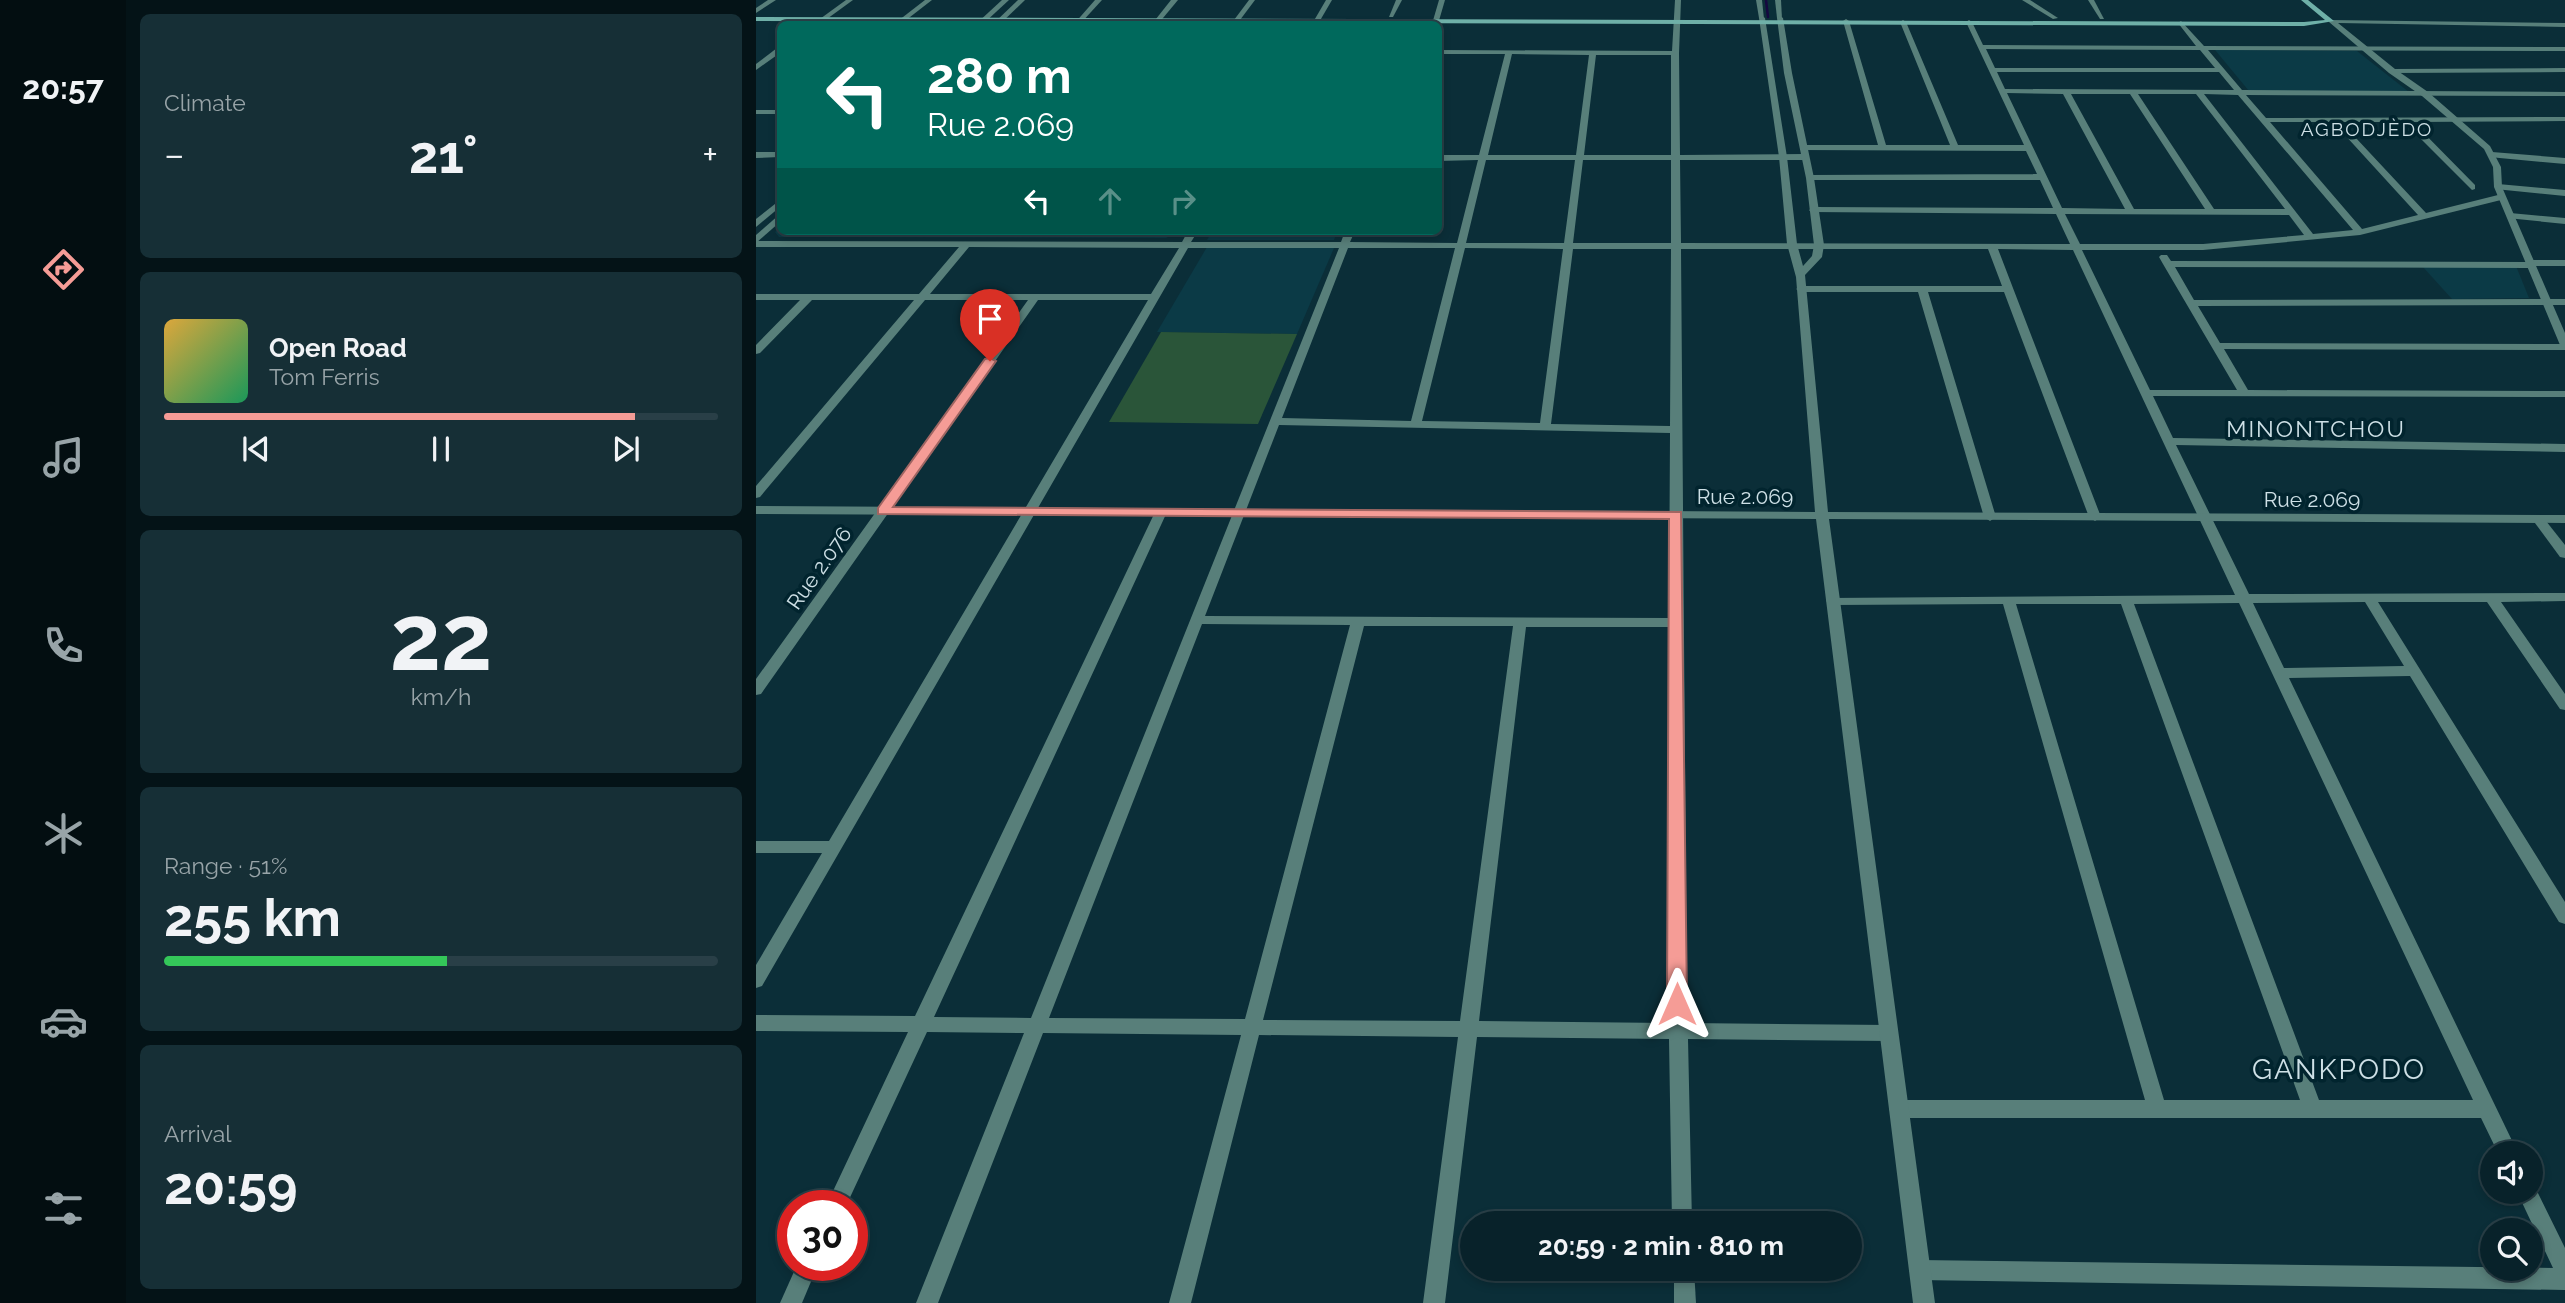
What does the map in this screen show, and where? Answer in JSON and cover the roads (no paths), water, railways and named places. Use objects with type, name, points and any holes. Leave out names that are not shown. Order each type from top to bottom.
[{"type":"main road","points":[[2304,0],[2331,21]]},
{"type":"main road","points":[[756,15],[985,20],[2102,18],[2331,21]]},
{"type":"main road","points":[[1780,20],[2304,24],[2331,21]]},
{"type":"street","points":[[756,15],[773,0]]},
{"type":"street","points":[[821,21],[850,0]]},
{"type":"street","points":[[904,19],[929,0]]},
{"type":"street","points":[[985,20],[1006,0]]},
{"type":"street","points":[[1001,20],[1022,0]]},
{"type":"street","points":[[1081,20],[1099,0]]},
{"type":"street","points":[[1159,20],[1175,0]]},
{"type":"street","points":[[1237,20],[1252,0]]},
{"type":"street","points":[[1317,20],[1329,0]]},
{"type":"street","points":[[1389,20],[1399,0]]},
{"type":"street","points":[[1436,20],[1442,0]]},
{"type":"street","points":[[1678,0],[1675,53],[1675,623],[1677,1031],[1682,1211]]},
{"type":"street","points":[[1759,0],[1783,157],[1792,244],[1802,281],[1822,516],[1924,1303]]},
{"type":"street","points":[[1778,0],[1788,72],[1810,178],[1819,245],[1817,257],[1802,281]]},
{"type":"street","points":[[2025,0],[2055,18]]},
{"type":"street","points":[[2091,0],[2102,18]]},
{"type":"street","points":[[1846,21],[1883,148]]},
{"type":"street","points":[[2331,21],[2565,25]]},
{"type":"street","points":[[2217,346],[2565,346],[2500,192],[2497,167],[2492,155],[2425,94],[2331,21]]},
{"type":"street","points":[[1903,22],[1955,148]]},
{"type":"street","points":[[1969,22],[2502,1141]]},
{"type":"street","points":[[2181,23],[2360,232]]},
{"type":"street","points":[[1981,47],[2565,49]]},
{"type":"street","points":[[756,68],[777,52]]},
{"type":"street","points":[[1442,52],[1675,53]]},
{"type":"street","points":[[1416,424],[1509,53]]},
{"type":"street","points":[[1545,427],[1593,53]]},
{"type":"street","points":[[1992,69],[2222,70]]},
{"type":"street","points":[[2392,71],[2565,70]]},
{"type":"street","points":[[2002,91],[2565,93]]},
{"type":"street","points":[[2066,92],[2131,211]]},
{"type":"street","points":[[2133,92],[2211,211]]},
{"type":"street","points":[[2199,93],[2310,236]]},
{"type":"street","points":[[756,112],[777,112]]},
{"type":"street","points":[[2406,119],[2472,187]]},
{"type":"street","points":[[2263,120],[2565,119]]},
{"type":"street","points":[[2335,120],[2425,217]]},
{"type":"street","points":[[1442,158],[1676,160],[1783,157],[1804,153],[1883,148],[2029,148]]},
{"type":"street","points":[[756,155],[777,155]]},
{"type":"street","points":[[2492,155],[2565,160]]},
{"type":"street","points":[[1810,178],[2043,177]]},
{"type":"street","points":[[756,242],[1185,245],[1347,238],[1459,246],[2221,246],[2360,232],[2425,217],[2500,192],[2565,194]]},
{"type":"street","points":[[756,224],[777,206]]},
{"type":"street","points":[[1814,211],[2290,212]]},
{"type":"street","points":[[2510,216],[2565,221]]},
{"type":"street","points":[[756,242],[777,220]]},
{"type":"street","points":[[756,981],[1191,235]]},
{"type":"street","points":[[927,1303],[1347,238]]},
{"type":"street","points":[[756,494],[966,244]]},
{"type":"street","points":[[1992,247],[2095,517]]},
{"type":"street","points":[[2158,247],[2245,394]]},
{"type":"street","points":[[2168,264],[2565,263]]},
{"type":"street","points":[[1802,281],[1922,289],[2008,289]]},
{"type":"street","points":[[1922,289],[1990,517]]},
{"type":"street","name":"Rue 2.076","points":[[756,690],[1035,297]]},
{"type":"street","points":[[756,298],[1155,297]]},
{"type":"street","points":[[756,352],[809,298]]},
{"type":"street","points":[[2191,303],[2565,302]]},
{"type":"street","points":[[2147,393],[2565,394]]},
{"type":"street","points":[[1275,421],[1676,430]]},
{"type":"street","points":[[2170,441],[2565,449]]},
{"type":"street","name":"Rue 2.069","points":[[756,510],[2565,519]]},
{"type":"street","points":[[844,1190],[1161,512]]},
{"type":"street","points":[[2538,519],[2565,554]]},
{"type":"street","points":[[2491,597],[2565,705]]},
{"type":"street","points":[[1833,601],[2565,597]]},
{"type":"street","points":[[2369,598],[2560,901],[2565,918]]},
{"type":"street","points":[[2008,599],[2157,1109]]},
{"type":"street","points":[[2126,599],[2313,1110]]},
{"type":"street","points":[[1197,620],[1675,623]]},
{"type":"street","points":[[1180,1303],[1358,621]]},
{"type":"street","points":[[1434,1303],[1520,622]]},
{"type":"street","points":[[2281,673],[2415,671]]},
{"type":"street","points":[[756,847],[834,847]]},
{"type":"street","points":[[756,1023],[1889,1033]]},
{"type":"street","points":[[1899,1109],[2487,1110]]},
{"type":"street","points":[[2533,1204],[2565,1271]]},
{"type":"street","points":[[1919,1270],[2565,1279]]},
{"type":"street","points":[[791,1303],[801,1281]]},
{"type":"street","points":[[1684,1281],[1685,1303]]},
{"type":"waterway","points":[[1766,0],[1768,17]]},
{"type":"district","name":"AGBODJÈDO","points":[[2367,129]]},
{"type":"district","name":"MINONTCHOU","points":[[2316,428]]},
{"type":"district","name":"GANKPODO","points":[[2339,1069]]}]
